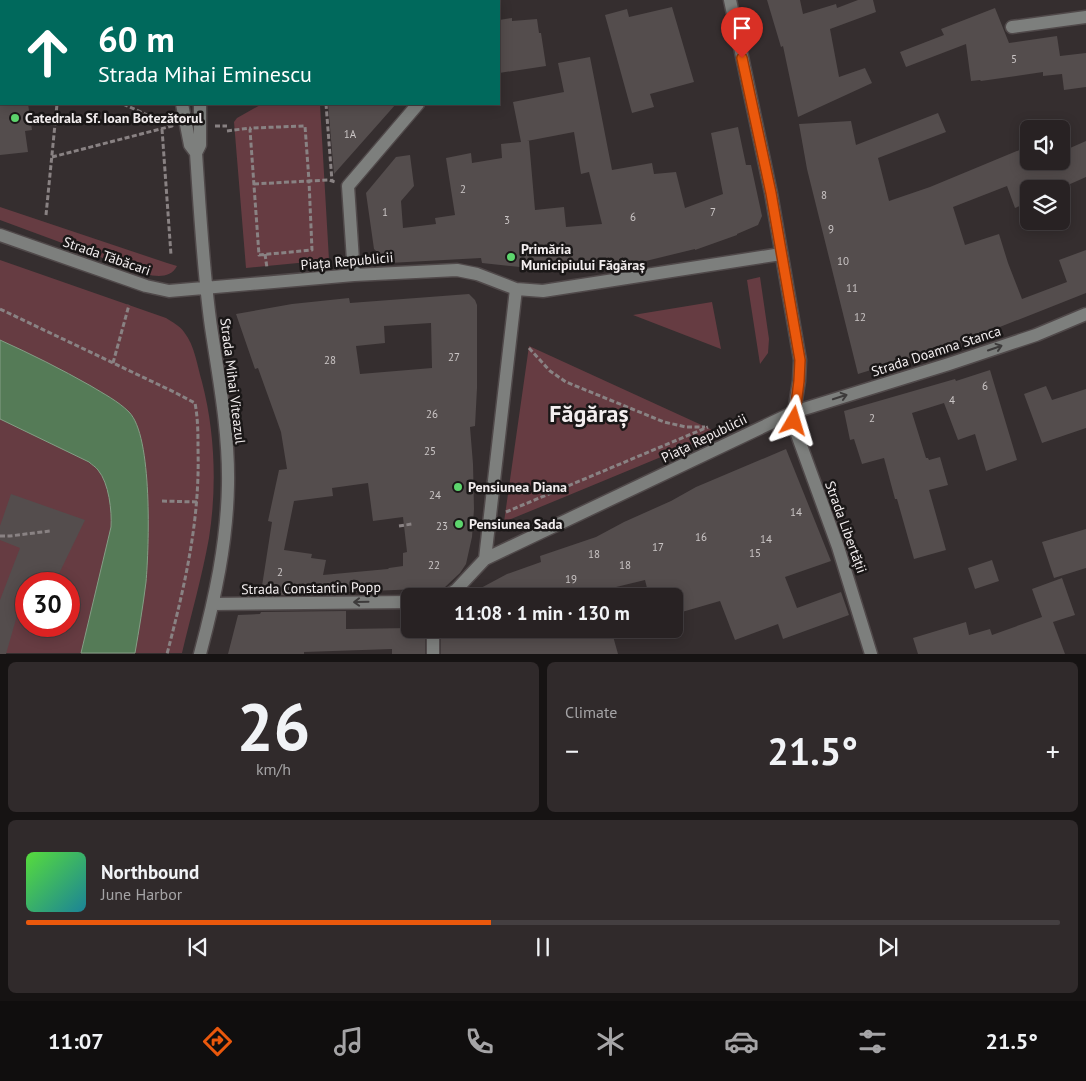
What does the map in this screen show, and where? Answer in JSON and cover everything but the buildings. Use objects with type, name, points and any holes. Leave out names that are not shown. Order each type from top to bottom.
[{"type":"street","points":[[730,0],[771,193],[800,360],[794,412]]},
{"type":"street","points":[[1012,27],[1086,17]]},
{"type":"street","points":[[182,105],[190,145],[196,153],[200,145],[200,105]]},
{"type":"street","points":[[354,275],[348,186],[417,105]]},
{"type":"street","name":"Strada Mihai Viteazul","points":[[196,153],[207,289],[224,406],[228,485],[224,542],[213,604],[200,654]]},
{"type":"street","name":"Strada Tăbăcari","points":[[0,235],[159,290],[207,289]]},
{"type":"street","name":"Piața Republicii","points":[[207,289],[354,275],[457,270],[477,274],[516,289],[534,291],[560,290],[781,254]]},
{"type":"street","points":[[485,559],[516,289]]},
{"type":"street","name":"Strada Doamna Stanca","points":[[794,412],[1036,335],[1086,314]]},
{"type":"street","name":"Piața Republicii","points":[[458,588],[485,559],[794,412]]},
{"type":"street","name":"Strada Libertății","points":[[794,412],[798,436],[838,547],[871,654]]},
{"type":"street","name":"Strada Constantin Popp","points":[[213,604],[401,602]]},
{"type":"street","points":[[433,638],[433,654]]},
{"type":"path","points":[[46,215],[57,105]]},
{"type":"path","points":[[52,157],[172,126],[125,105]]},
{"type":"path","points":[[326,105],[332,181]]},
{"type":"path","points":[[227,132],[251,128],[305,126],[312,250],[259,255],[251,128]]},
{"type":"path","points":[[162,129],[171,255]]},
{"type":"path","points":[[254,184],[332,181],[348,186]]},
{"type":"path","points":[[113,363],[130,305]]},
{"type":"path","points":[[0,309],[195,403],[199,478],[197,502],[191,554],[167,654]]},
{"type":"path","points":[[506,512],[708,427],[686,427],[664,422],[566,382],[550,371],[529,348]]},
{"type":"path","points":[[162,501],[197,502]]},
{"type":"path","points":[[399,526],[412,524]]},
{"type":"path","points":[[0,536],[50,531]]},
{"type":"shaded area","points":[[260,105],[320,105],[329,260],[246,268],[234,122],[237,118]]},
{"type":"shaded area","points":[[0,207],[177,266],[167,275],[155,276],[146,274],[0,220]]},
{"type":"shaded area","points":[[0,260],[166,318],[176,324],[188,337],[197,362],[210,420],[214,479],[209,538],[182,653],[0,653]]},
{"type":"shaded area","points":[[760,277],[769,339],[768,353],[760,364],[747,280]]},
{"type":"shaded area","points":[[712,302],[721,349],[633,315]]},
{"type":"shaded area","points":[[0,340],[35,356],[111,398],[129,412],[137,425],[146,467],[148,544],[146,582],[135,653],[81,653],[111,527],[110,505],[105,482],[97,469],[89,462],[0,419]]},
{"type":"shaded area","points":[[529,346],[719,433],[504,522]]},
{"type":"place","name":"Catedrala Sf. Ioan Botezătorul","points":[[15,118]]},
{"type":"place","name":"Primăria Municipiului Făgăraș","points":[[511,257]]},
{"type":"place","name":"Pensiunea Diana","points":[[458,487]]},
{"type":"place","name":"Pensiunea Sada","points":[[459,524]]},
{"type":"district","name":"Făgăraș","points":[[589,414]]},
{"type":"route","points":[[742,58],[771,193],[800,360],[794,421]]}]
